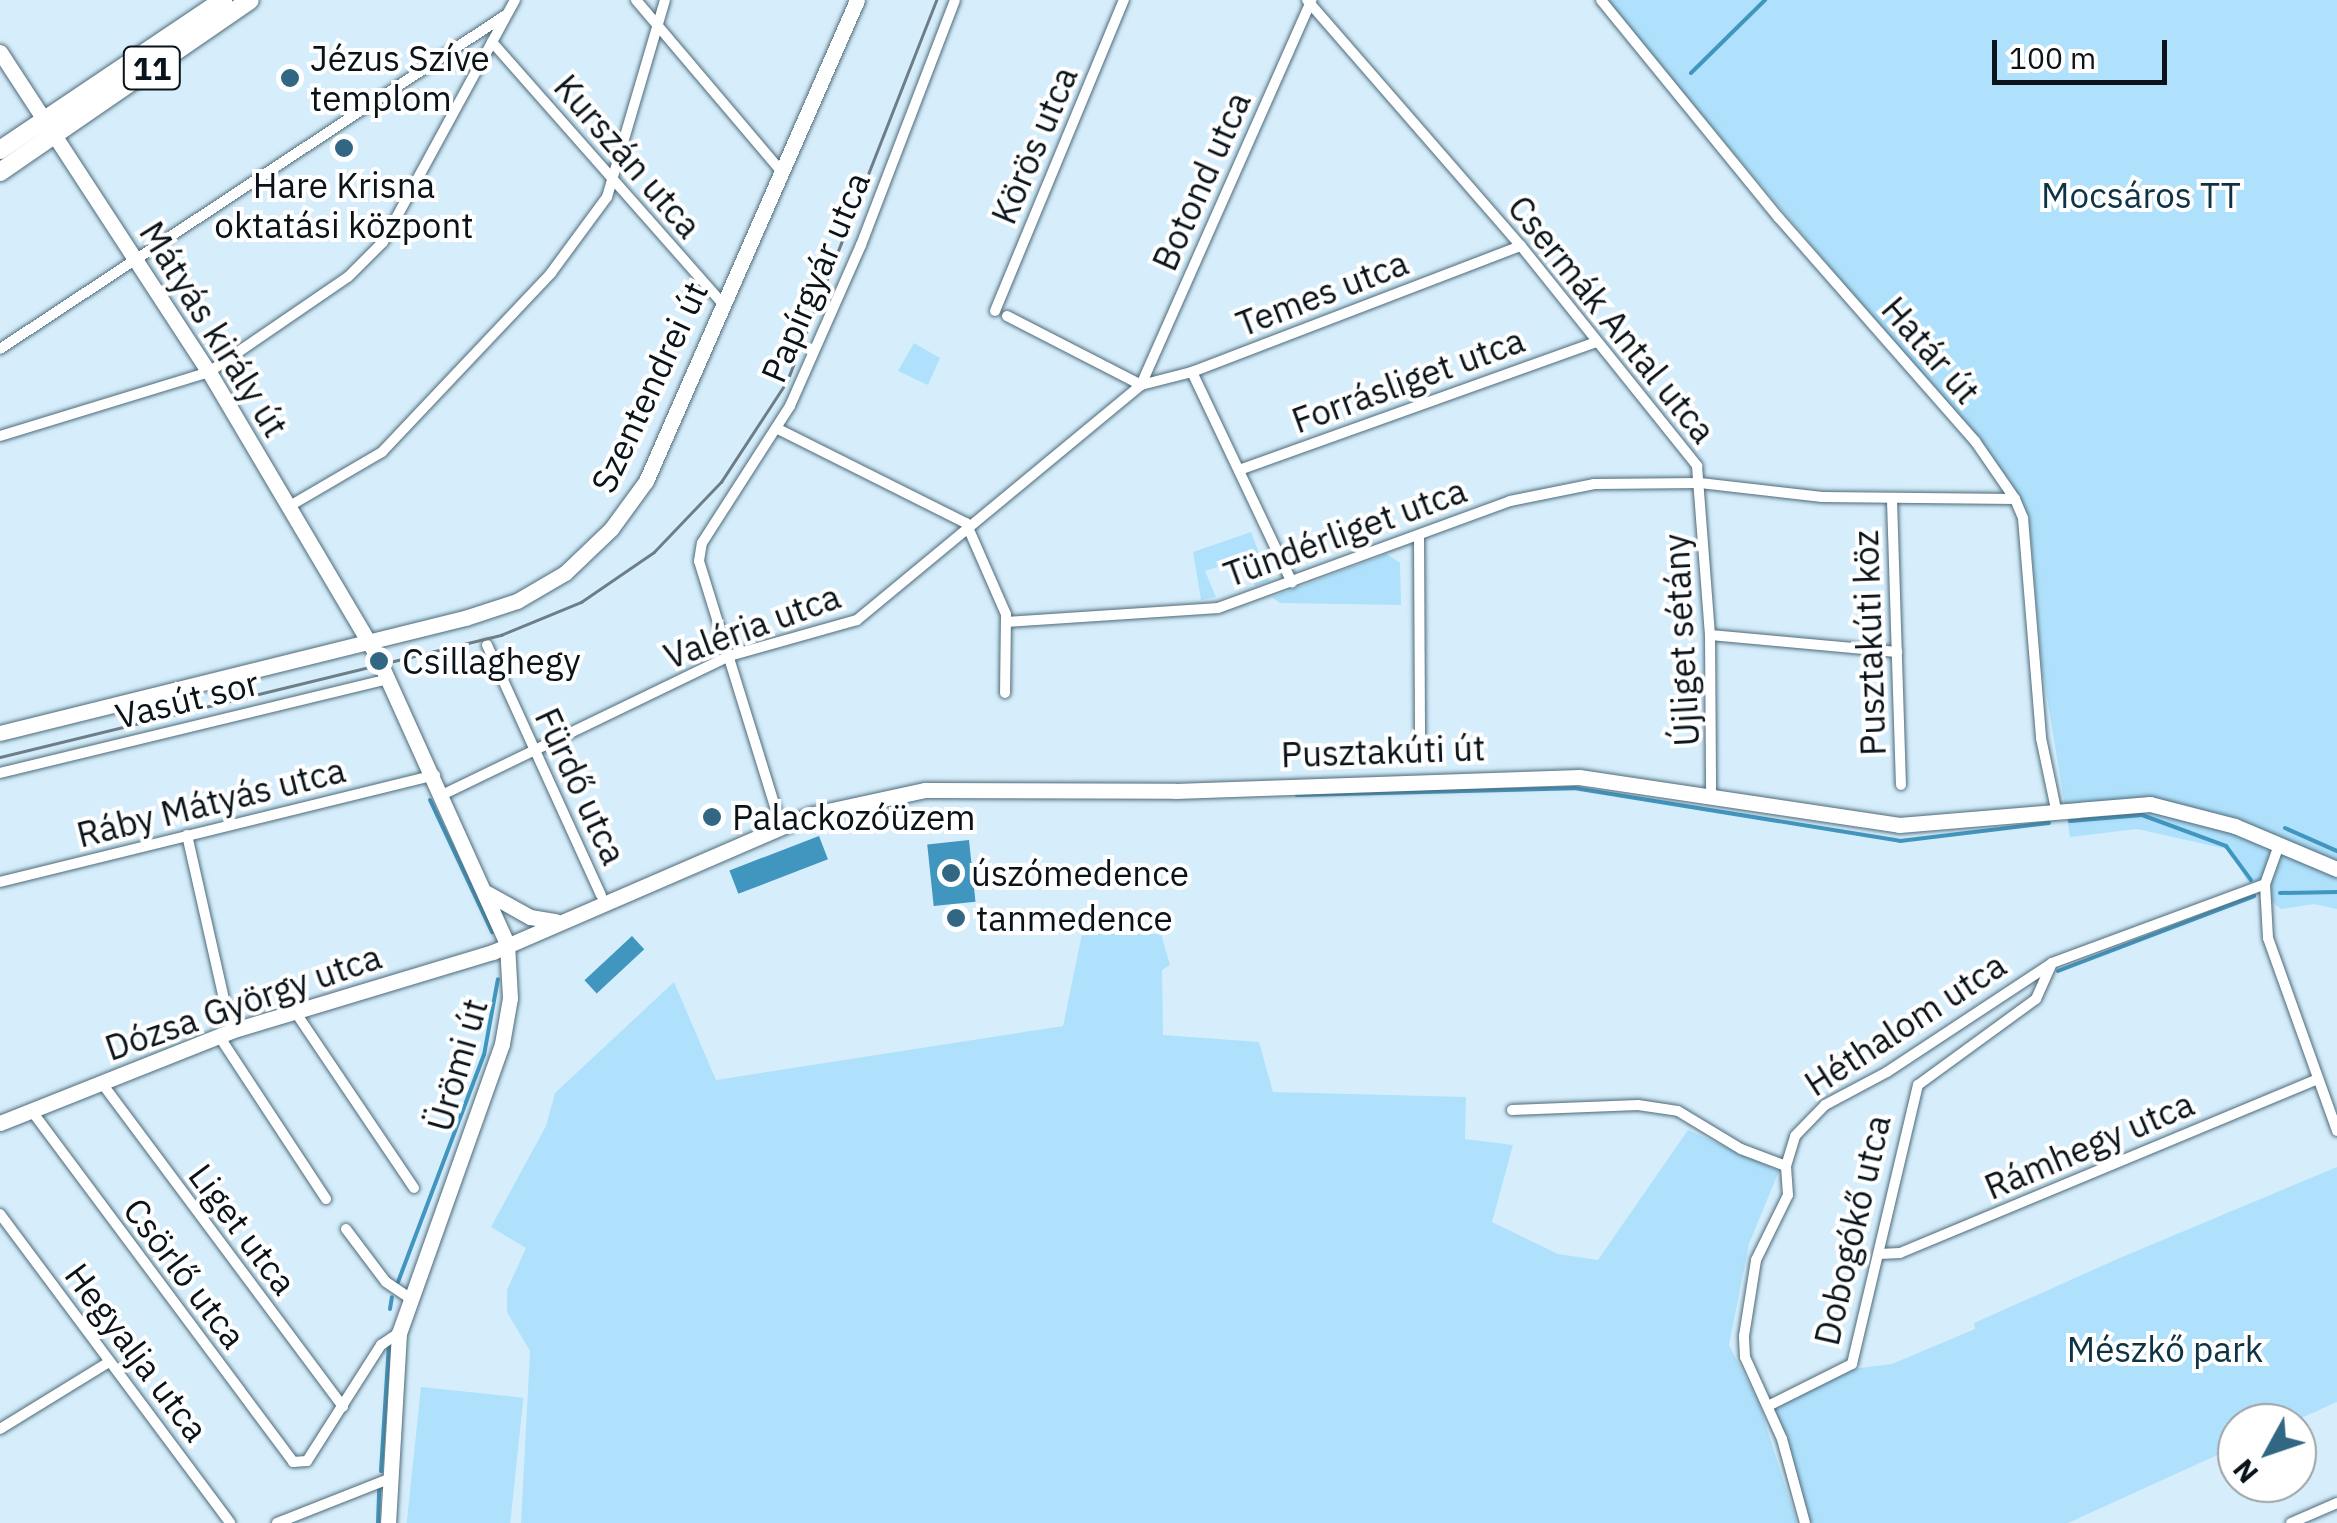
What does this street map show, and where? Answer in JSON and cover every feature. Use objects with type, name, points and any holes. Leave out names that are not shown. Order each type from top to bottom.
[{"type":"main road","name":"11","points":[[0,172],[50,127],[223,0]]},
{"type":"main road","name":"11","points":[[0,150],[50,127],[250,0]]},
{"type":"street","points":[[0,436],[209,372],[373,256],[516,0]]},
{"type":"street","points":[[636,0],[782,172]]},
{"type":"street","points":[[288,507],[339,479],[422,415],[551,273],[613,180],[666,0]]},
{"type":"street","name":"Szentendrei út","points":[[0,733],[494,610],[545,587],[583,556],[646,481],[857,0]]},
{"type":"street","name":"Papírgyár utca","points":[[729,656],[699,561],[705,536],[778,429],[861,246],[955,0]]},
{"type":"street","name":"Körös utca","points":[[1124,0],[1001,313],[1140,385]]},
{"type":"street","name":"Határ út","points":[[1601,0],[1779,218],[1974,441],[2014,499],[2023,518],[2041,738],[2056,809]]},
{"type":"street","name":"Csermák Antal utca","points":[[1310,1],[1521,246],[1596,342],[1688,449],[1700,483],[1892,500],[2014,499]]},
{"type":"street","name":"Botond utca","points":[[1140,385],[1310,1]]},
{"type":"street","points":[[0,349],[509,12]]},
{"type":"street","name":"Kurszán utca","points":[[487,29],[493,44],[722,304]]},
{"type":"street","name":"Mátyás király út","points":[[0,52],[209,372],[366,644]]},
{"type":"street","name":"Temes utca","points":[[1140,385],[1192,372],[1521,246]]},
{"type":"street","name":"Forrásliget utca","points":[[1239,470],[1596,342]]},
{"type":"street","points":[[1192,372],[1292,584]]},
{"type":"street","name":"Valéria utca","points":[[444,794],[729,656],[857,620],[966,523],[1140,385]]},
{"type":"street","points":[[778,429],[966,523],[1007,622],[1005,693]]},
{"type":"street","name":"Tündérliget utca","points":[[1007,622],[1218,608],[1510,502],[1594,484],[1700,483]]},
{"type":"street","name":"Újliget sétány","points":[[1700,483],[1710,635],[1711,795]]},
{"type":"street","name":"Pusztakúti köz","points":[[1892,500],[1901,785]]},
{"type":"street","points":[[1419,536],[1420,737]]},
{"type":"street","points":[[1710,635],[1896,652]]},
{"type":"street","name":"Ürömi út","points":[[366,644],[388,679],[487,892],[507,944],[510,998],[492,1078],[407,1296],[399,1333],[388,1523]]},
{"type":"street","name":"Fürdő utca","points":[[486,645],[601,895]]},
{"type":"street","points":[[729,656],[780,826]]},
{"type":"street","name":"Vasút sor","points":[[0,773],[388,679]]},
{"type":"street","name":"Ráby Mátyás utca","points":[[0,882],[435,776]]},
{"type":"street","name":"Pusztakúti út","points":[[507,944],[780,826],[842,804],[954,788],[1175,791],[1504,776],[1579,777],[1711,795],[1863,824],[1938,824],[2056,809],[2170,806],[2337,869]]},
{"type":"street","points":[[187,835],[225,1034],[326,1199]]},
{"type":"street","points":[[2279,845],[2265,884],[2268,938],[2337,1131]]},
{"type":"street","name":"Héthalom utca","points":[[1805,1523],[1768,1406],[1745,1357],[1744,1336],[1758,1249],[1788,1195],[1786,1166],[1810,1115],[2052,963],[2265,884]]},
{"type":"street","points":[[487,892],[530,917],[556,921]]},
{"type":"street","name":"Dózsa György utca","points":[[0,1122],[225,1034],[507,944]]},
{"type":"street","name":"Dobogókő utca","points":[[1768,1406],[1852,1364],[1918,1085],[2036,999],[2052,963]]},
{"type":"street","points":[[296,1013],[414,1188]]},
{"type":"street","name":"Rámhegy utca","points":[[1879,1254],[1900,1253],[2318,1079]]},
{"type":"street","name":"Liget utca","points":[[101,1082],[343,1407]]},
{"type":"street","points":[[1512,1110],[1638,1105],[1678,1110],[1741,1149],[1786,1166]]},
{"type":"street","name":"Csörlő utca","points":[[31,1110],[300,1464],[343,1407]]},
{"type":"street","name":"Hegyalja utca","points":[[0,1214],[230,1523]]},
{"type":"street","points":[[346,1229],[386,1282],[407,1296]]},
{"type":"street","points":[[343,1407],[381,1345],[399,1333]]},
{"type":"street","points":[[0,1429],[109,1362]]},
{"type":"street","points":[[277,1523],[391,1478]]},
{"type":"street","points":[[2291,1523],[2337,1503]]},
{"type":"green space","name":"Mocsáros TT","points":[[1605,0],[2337,0],[2337,909],[2314,904],[2281,909],[2247,881],[2231,850],[2137,829],[2070,837],[2042,667],[2029,515],[2023,518],[2010,480]]},
{"type":"green space","points":[[914,343],[940,358],[928,385],[898,371]]},
{"type":"green space","points":[[1251,532],[1270,581],[1255,586],[1252,579],[1260,576],[1252,556],[1205,571],[1216,597],[1201,600],[1193,552]]},
{"type":"green space","points":[[1387,554],[1400,563],[1401,605],[1280,603],[1272,597]]},
{"type":"green space","points":[[1082,934],[1161,934],[1170,965],[1162,970],[1163,1035],[1259,1042],[1273,1092],[1466,1097],[1465,1139],[1513,1145],[1492,1222],[1558,1254],[1598,1260],[1688,1130],[1779,1171],[1749,1244],[1729,1345],[1759,1404],[1797,1523],[521,1523],[530,1351],[507,1312],[507,1290],[526,1248],[491,1227],[546,1126],[555,1093],[674,982],[716,1080],[1063,1026]]},
{"type":"green space","name":"Mészkő park","points":[[2337,1167],[2337,1402],[2317,1411],[2317,1403],[2217,1403],[2217,1455],[2068,1523],[1805,1523],[1768,1406],[1844,1370],[1892,1364],[1975,1329],[1974,1323]]},
{"type":"green space","points":[[421,1387],[523,1398],[510,1523],[407,1523]]},
{"type":"shaded area","points":[[819,836],[828,859],[738,894],[729,870]]},
{"type":"shaded area","name":"úszómedence","points":[[969,840],[975,902],[934,906],[927,844]]},
{"type":"shaded area","points":[[632,936],[644,949],[597,993],[584,980]]},
{"type":"waterway","points":[[1691,73],[1765,0]]},
{"type":"waterway","points":[[1297,795],[1574,788],[1900,841],[2049,823]]},
{"type":"waterway","points":[[430,800],[492,932]]},
{"type":"waterway","points":[[2070,821],[2142,815],[2226,846],[2251,880]]},
{"type":"waterway","points":[[2285,828],[2337,851]]},
{"type":"waterway","points":[[2280,893],[2337,892]]},
{"type":"waterway","points":[[2058,971],[2254,896]]},
{"type":"waterway","points":[[398,1282],[484,1055],[498,979]]},
{"type":"waterway","points":[[390,1309],[392,1297]]},
{"type":"waterway","points":[[381,1471],[389,1345]]},
{"type":"waterway","points":[[378,1523],[379,1488]]},
{"type":"tram line","points":[[0,757],[501,635],[581,602],[654,552],[721,482],[787,381],[936,0]]},
{"type":"tram line","points":[[266,432],[274,428]]},
{"type":"place","name":"Jézus Szíve templom","points":[[290,78]]},
{"type":"place","name":"Hare Krisna oktatási központ","points":[[344,148]]},
{"type":"place","name":"Csillaghegy","points":[[379,661]]},
{"type":"place","name":"Palackozóüzem","points":[[712,817]]},
{"type":"place","name":"úszómedence","points":[[951,873]]},
{"type":"place","name":"tanmedence","points":[[956,918]]}]
